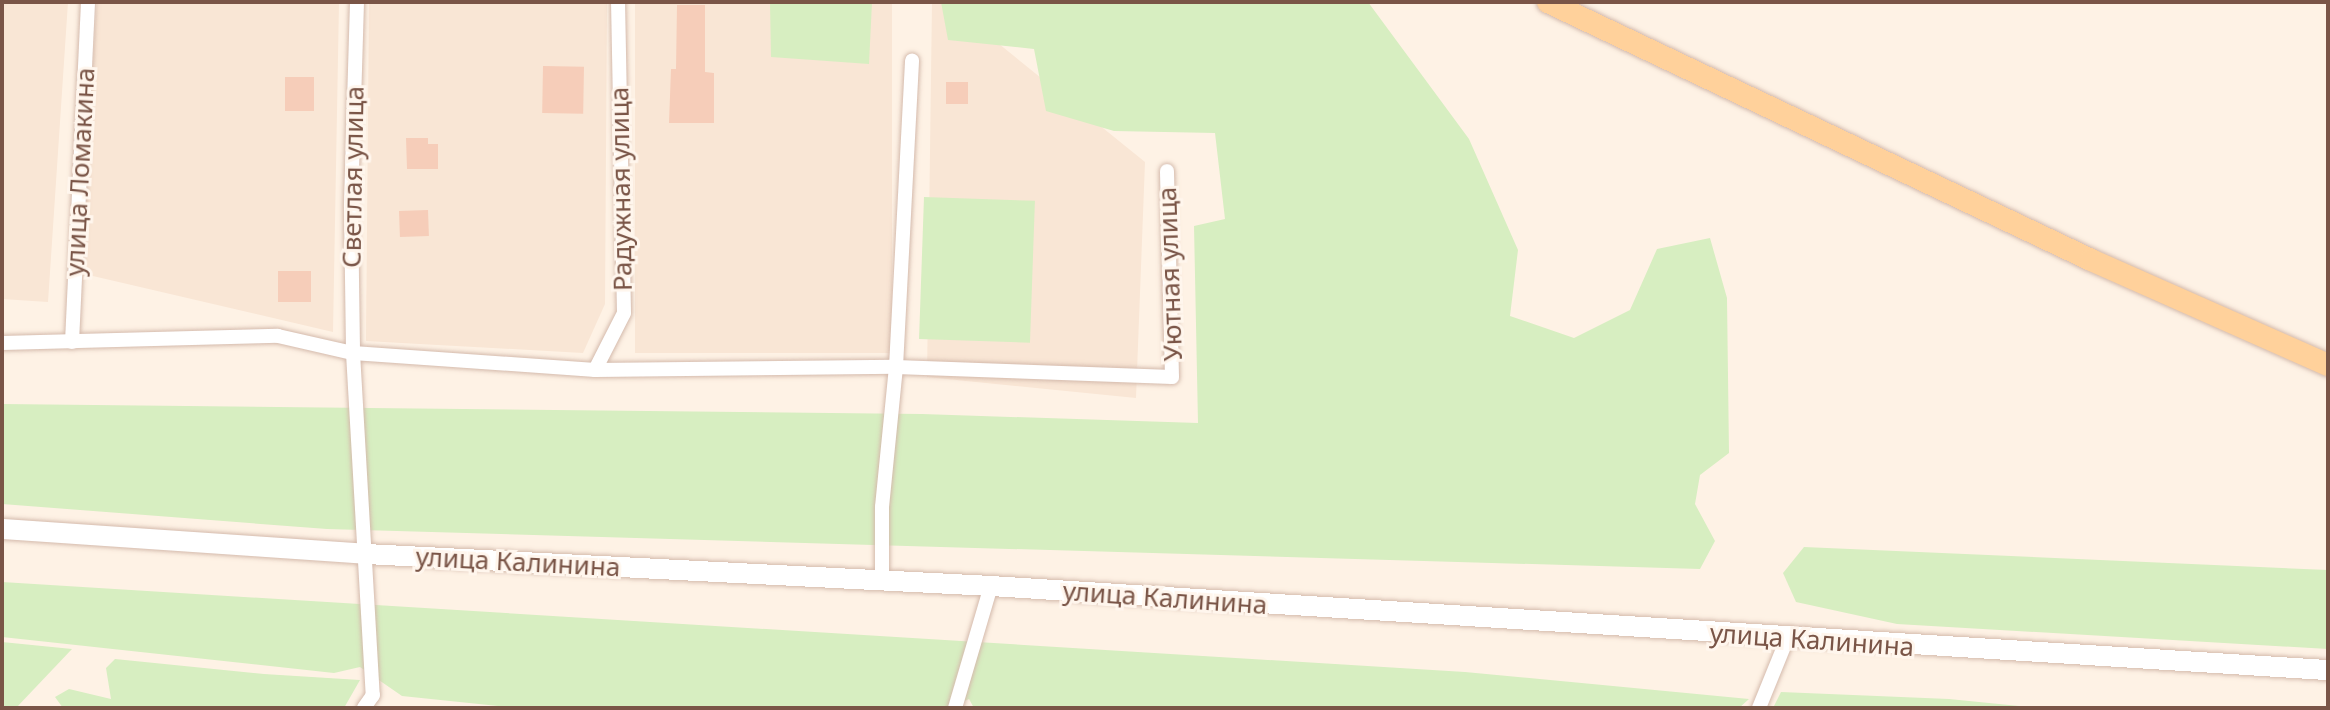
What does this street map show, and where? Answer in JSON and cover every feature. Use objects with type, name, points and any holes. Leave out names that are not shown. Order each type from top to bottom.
[{"type":"main road","points":[[1548,2],[2091,260],[2328,365]]},
{"type":"main road","name":"улица Калинина","points":[[2,529],[366,554],[991,586],[1787,639],[2328,670]]},
{"type":"street","name":"улица Ломакина","points":[[72,342],[88,2]]},
{"type":"street","name":"Светлая улица","points":[[357,2],[351,207],[353,353],[373,695],[364,708]]},
{"type":"street","name":"Радужная улица","points":[[595,370],[624,313],[618,2]]},
{"type":"street","points":[[882,581],[882,507],[896,367],[912,60]]},
{"type":"street","name":"Уютная улица","points":[[896,367],[1172,377],[1167,171]]},
{"type":"street","points":[[2,343],[278,336],[353,353],[595,370],[896,367]]},
{"type":"street","points":[[955,708],[991,586]]},
{"type":"street","points":[[1759,708],[1787,639]]},
{"type":"shaded area","points":[[2,2],[68,2],[48,302],[2,299]]},
{"type":"shaded area","points":[[97,2],[339,2],[333,332],[80,273]]},
{"type":"shaded area","points":[[369,2],[607,2],[605,304],[583,353],[366,341]]},
{"type":"shaded area","points":[[635,2],[892,2],[892,353],[635,353]]},
{"type":"shaded area","points":[[932,2],[947,2],[1145,162],[1136,398],[927,377]]},
{"type":"green space","points":[[770,2],[872,2],[869,64],[771,57]]},
{"type":"green space","points":[[941,2],[1368,2],[1469,139],[1518,250],[1510,316],[1574,338],[1630,310],[1657,249],[1710,238],[1727,298],[1729,453],[1700,475],[1695,504],[1715,541],[1700,569],[327,529],[2,504],[2,404],[922,414],[1198,423],[1194,226],[1225,219],[1215,133],[1114,131],[1046,111],[1034,49],[948,40]]},
{"type":"green space","points":[[924,197],[1035,201],[1030,343],[919,339]]},
{"type":"green space","points":[[1804,547],[2328,570],[2328,649],[1897,624],[1796,602],[1783,573]]},
{"type":"green space","points":[[2,582],[1465,672],[1749,699],[1739,708],[974,708],[969,699],[949,708],[516,708],[402,696],[360,667],[334,673],[2,637]]},
{"type":"green space","points":[[2,642],[72,649],[16,708],[2,708]]},
{"type":"green space","points":[[115,659],[360,680],[344,708],[63,708],[55,697],[69,689],[111,699],[106,668]]},
{"type":"green space","points":[[1781,692],[1949,699],[2039,708],[1773,708]]},
{"type":"building","points":[[677,5],[705,5],[705,72],[714,73],[714,123],[669,123],[671,69],[676,69]]},
{"type":"building","points":[[543,66],[584,67],[583,114],[542,113]]},
{"type":"building","points":[[285,77],[314,77],[314,111],[285,111]]},
{"type":"building","points":[[946,82],[968,82],[968,104],[946,104]]},
{"type":"building","points":[[406,138],[428,138],[428,144],[438,144],[438,169],[407,169]]},
{"type":"building","points":[[428,210],[429,236],[400,237],[399,211]]},
{"type":"building","points":[[278,271],[311,271],[311,302],[278,302]]}]
